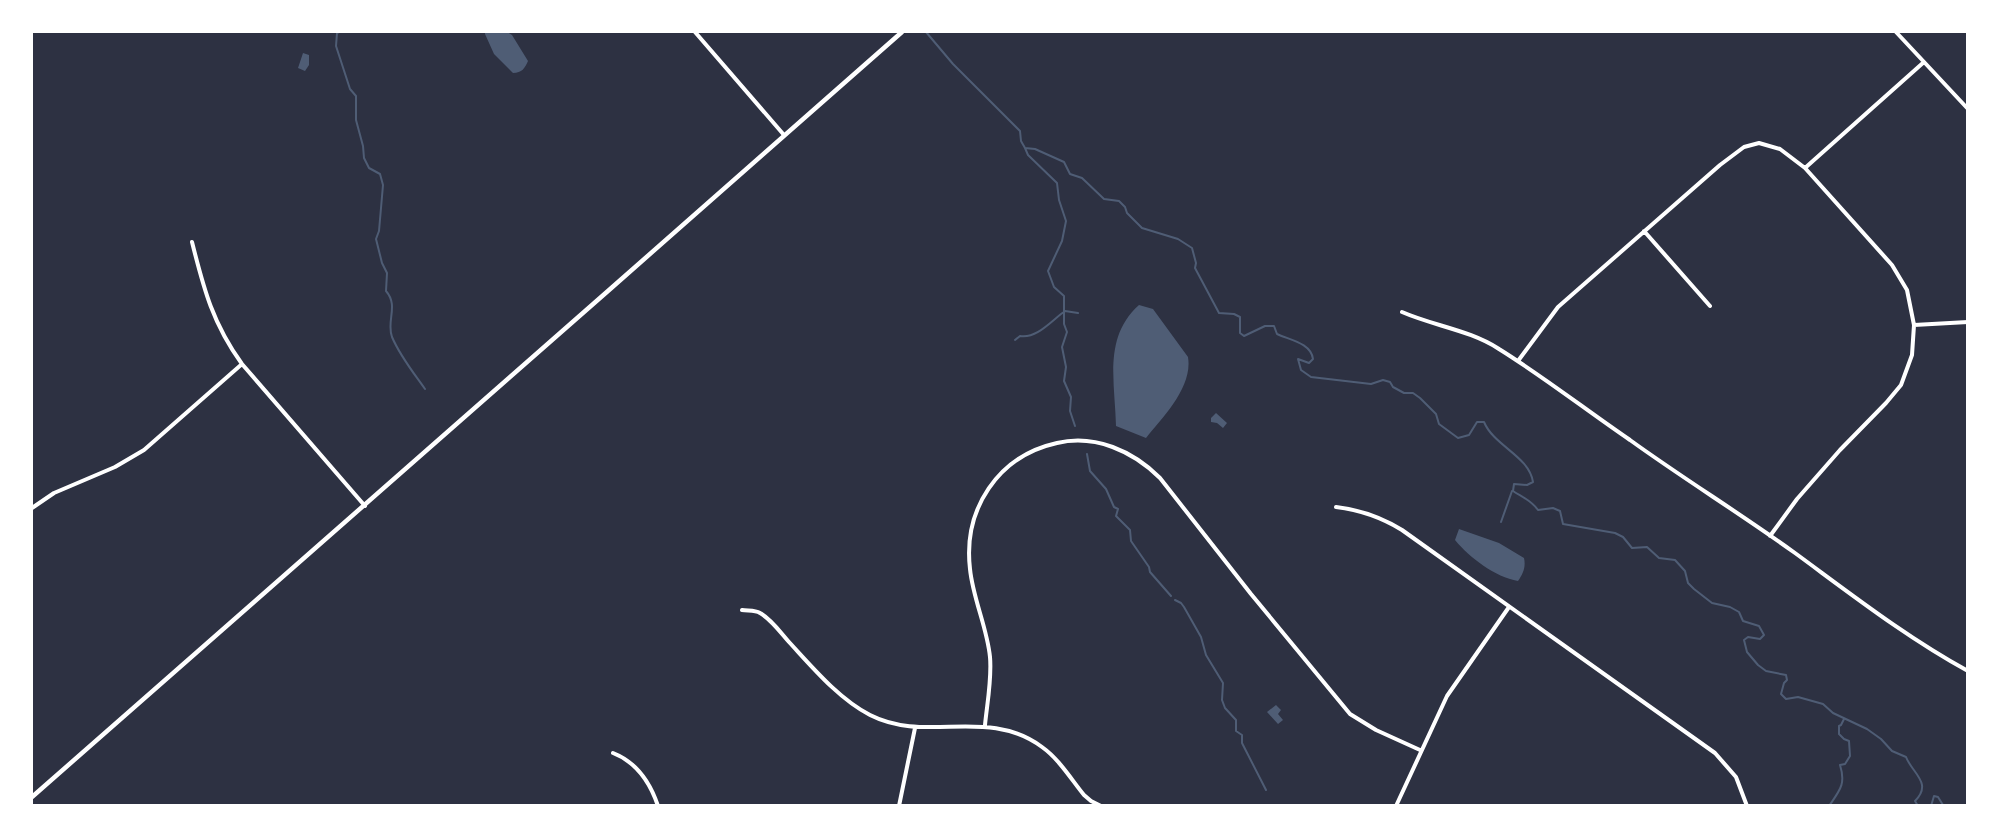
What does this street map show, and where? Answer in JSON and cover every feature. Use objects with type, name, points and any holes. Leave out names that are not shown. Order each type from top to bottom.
[{"type":"street","points":[[695,32],[784,135]]},
{"type":"street","points":[[32,796],[365,506],[902,32]]},
{"type":"street","points":[[1896,32],[1968,110]]},
{"type":"street","points":[[1805,168],[1924,62]]},
{"type":"street","points":[[1518,361],[1558,307],[1720,165],[1744,147],[1759,143],[1780,149],[1805,168],[1892,266],[1907,290],[1914,325],[1912,355],[1901,386],[1797,499],[1770,536]]},
{"type":"street","points":[[1644,231],[1710,306]]},
{"type":"street","points":[[192,242],[205,294],[219,329],[242,364],[365,506]]},
{"type":"street","points":[[1402,312],[1422,321],[1478,338],[1498,348],[1893,624],[1937,654],[1968,671]]},
{"type":"street","points":[[1914,325],[1968,322]]},
{"type":"street","points":[[32,508],[54,493],[115,467],[144,450],[242,364]]},
{"type":"street","points":[[985,725],[990,660],[970,569],[971,533],[975,513],[993,480],[1011,463],[1048,445],[1074,441],[1114,447],[1127,452],[1148,466],[1350,714],[1376,730],[1420,750]]},
{"type":"street","points":[[1336,507],[1355,509],[1383,519],[1402,530],[1715,753],[1736,777],[1747,806]]},
{"type":"street","points":[[1396,806],[1447,696],[1509,607]]},
{"type":"street","points":[[742,610],[755,611],[766,617],[810,665],[872,716],[915,728],[985,725],[1017,732],[1044,748],[1084,795],[1101,806]]},
{"type":"street","points":[[899,806],[915,728]]},
{"type":"street","points":[[613,753],[634,766],[644,777],[653,790],[658,806]]},
{"type":"water","points":[[485,32],[507,32],[512,35],[528,61],[523,70],[513,73],[494,54]]},
{"type":"water","points":[[303,53],[309,55],[309,65],[305,71],[298,68]]},
{"type":"water","points":[[1139,305],[1153,309],[1188,357],[1186,379],[1181,390],[1168,411],[1146,438],[1116,426],[1113,377],[1120,331]]},
{"type":"water","points":[[1216,413],[1227,423],[1223,428],[1211,422],[1211,418]]},
{"type":"water","points":[[1459,529],[1499,543],[1524,558],[1524,570],[1518,581],[1492,571],[1468,553],[1455,540]]},
{"type":"water","points":[[1276,705],[1281,710],[1278,714],[1283,720],[1278,724],[1267,712]]},
{"type":"waterway","points":[[339,32],[336,46],[350,89],[356,96],[356,120],[364,158],[369,168],[380,174],[383,185],[379,231],[376,239],[387,273],[386,291],[392,302],[390,325],[392,337],[407,364],[425,389]]},
{"type":"waterway","points":[[926,32],[953,64],[1020,131],[1021,141],[1025,148],[1035,149],[1064,162],[1070,174],[1082,178],[1104,199],[1119,201],[1142,228],[1178,239],[1192,248],[1195,268],[1219,313],[1234,314],[1240,317],[1240,333],[1244,336],[1265,326],[1274,326],[1277,334],[1308,349],[1313,359],[1309,363],[1298,359],[1301,370],[1311,377],[1371,384],[1383,380],[1390,382],[1393,387],[1404,393],[1413,393],[1420,398],[1436,414],[1439,424],[1458,438],[1469,435],[1477,422],[1484,422],[1495,438],[1518,458],[1530,473],[1533,482],[1527,485],[1514,484],[1513,491],[1538,510],[1553,508],[1560,511],[1563,524],[1615,533],[1623,537],[1632,548],[1647,547],[1659,558],[1675,560],[1685,571],[1688,583],[1694,589],[1712,603],[1730,607],[1739,612],[1743,621],[1759,626],[1764,635],[1760,639],[1748,637],[1744,640],[1747,652],[1766,671],[1786,675],[1787,680],[1781,694],[1786,699],[1798,697],[1823,704],[1833,713],[1867,729],[1892,751],[1906,757],[1922,783],[1920,795],[1915,801],[1918,806]]},
{"type":"waterway","points":[[1025,148],[1028,155],[1057,183],[1059,200],[1066,221],[1062,241],[1048,271],[1054,287],[1064,296],[1064,324],[1067,332],[1062,347],[1066,367],[1064,381],[1071,397],[1070,411],[1075,426]]},
{"type":"waterway","points":[[1015,340],[1020,336],[1038,332],[1065,311],[1078,313]]},
{"type":"waterway","points":[[1087,454],[1090,471],[1106,489],[1114,507],[1118,509],[1116,516],[1130,530],[1131,541],[1150,572],[1171,596]]},
{"type":"waterway","points":[[1501,522],[1512,491]]},
{"type":"waterway","points":[[1175,600],[1184,607],[1201,637],[1206,655],[1223,683],[1222,700],[1225,708],[1236,720],[1236,731],[1242,735],[1242,743],[1266,790]]},
{"type":"waterway","points":[[1829,806],[1841,787],[1840,765],[1845,764],[1850,756],[1849,741],[1839,734],[1839,726],[1844,719]]},
{"type":"waterway","points":[[1931,806],[1934,796],[1938,797],[1945,806]]}]
